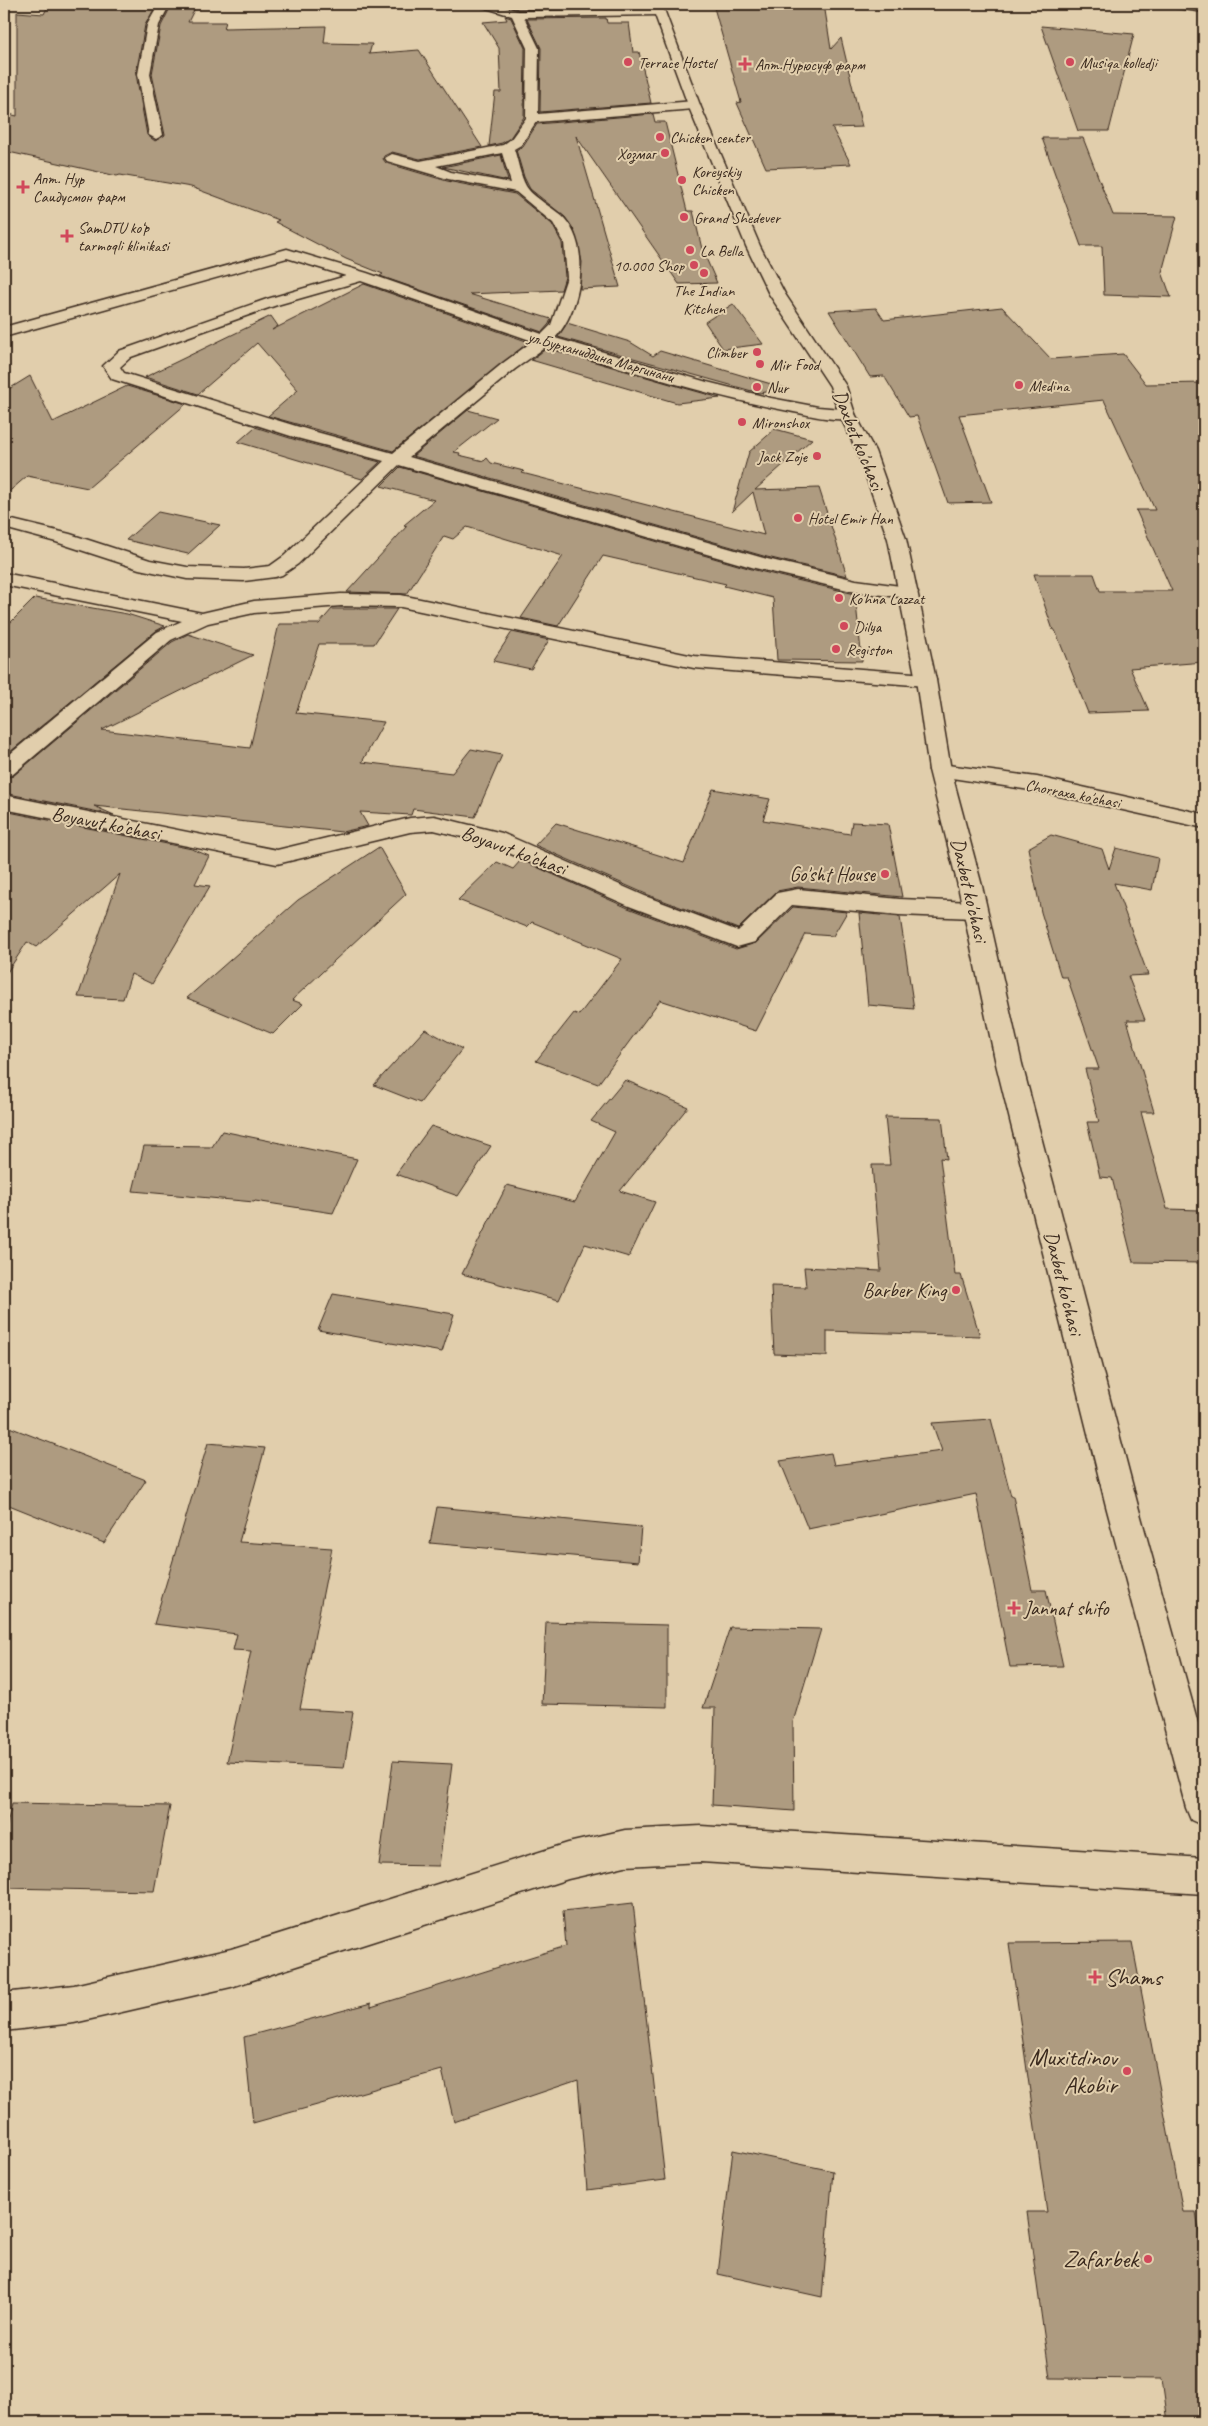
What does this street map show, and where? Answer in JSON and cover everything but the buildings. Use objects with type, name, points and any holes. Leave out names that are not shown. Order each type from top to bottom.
[{"type":"street","points":[[156,135],[144,74],[153,25],[164,4]]},
{"type":"street","points":[[484,4],[517,14],[657,8]]},
{"type":"street","points":[[1171,4],[1204,9]]},
{"type":"street","name":"Daxbet ko'chasi","points":[[657,8],[694,105],[756,254],[776,294],[838,386],[847,414],[866,451],[898,540],[926,680],[940,770],[1009,1064],[1070,1306],[1204,1808]]},
{"type":"street","points":[[420,165],[506,148],[516,142],[532,118],[533,48],[517,14]]},
{"type":"street","points":[[532,118],[694,105]]},
{"type":"street","points":[[506,148],[520,189]]},
{"type":"street","points":[[4,523],[63,538],[146,565],[187,573],[244,575],[275,571],[291,560],[396,459],[509,366],[545,340],[558,326],[574,277],[572,242],[559,220],[520,189],[448,175],[392,158]]},
{"type":"street","name":"ул.Бурханиддина Маргинани","points":[[4,332],[287,253],[362,276],[545,340],[771,403],[818,412],[847,414]]},
{"type":"street","points":[[362,276],[272,302],[125,354],[111,366],[118,376],[302,434],[396,459],[762,564],[856,586],[908,592]]},
{"type":"street","points":[[4,580],[211,617]]},
{"type":"street","points":[[4,770],[164,636],[211,617],[254,607],[341,600],[402,601],[694,662],[926,680]]},
{"type":"street","name":"Chorraxa ko'chasi","points":[[940,770],[1037,784],[1204,821]]},
{"type":"street","name":"Boyavut ko'chasi","points":[[4,802],[277,857],[410,825],[434,823],[494,838],[637,901],[737,939],[747,936],[785,898],[798,897],[899,907],[974,910]]},
{"type":"street","points":[[4,2012],[74,2004],[231,1968],[568,1861],[625,1848],[701,1844],[1204,1876]]},
{"type":"place","name":"Terrace Hostel","points":[[628,62]]},
{"type":"place","name":"Musiqa kolledji","points":[[1070,62]]},
{"type":"place","name":"Апт.Нурюсуф фарм","points":[[745,64]]},
{"type":"place","name":"Chicken center","points":[[660,137]]},
{"type":"place","name":"Хозмаг","points":[[665,153]]},
{"type":"place","name":"Koreyskiy Chicken","points":[[682,180]]},
{"type":"place","name":"Апт. Нур Саидусмон фарм","points":[[23,187]]},
{"type":"place","name":"Grand Shedever","points":[[684,217]]},
{"type":"place","name":"SamDTU ko‘p tarmoqli klinikasi","points":[[67,236]]},
{"type":"place","name":"La Bella","points":[[690,250]]},
{"type":"place","name":"10.000 Shop","points":[[694,265]]},
{"type":"place","name":"The Indian Kitchen","points":[[704,273]]},
{"type":"place","name":"Climber","points":[[757,352]]},
{"type":"place","name":"Mir Food","points":[[760,364]]},
{"type":"place","name":"Medina","points":[[1019,385]]},
{"type":"place","name":"Nur","points":[[757,387]]},
{"type":"place","name":"Mironshox","points":[[742,422]]},
{"type":"place","name":"Jack Zoje","points":[[817,456]]},
{"type":"place","name":"Hotel Emir Han","points":[[798,518]]},
{"type":"place","name":"Ko'hna Lazzat","points":[[839,598]]},
{"type":"place","name":"Dilya","points":[[844,626]]},
{"type":"place","name":"Registon","points":[[836,649]]},
{"type":"place","name":"Go'sht House","points":[[885,874]]},
{"type":"place","name":"Barber King","points":[[956,1290]]},
{"type":"place","name":"Jannat shifo","points":[[1014,1608]]},
{"type":"place","name":"Shams","points":[[1095,1977]]},
{"type":"place","name":"Muxitdinov Akobir","points":[[1127,2071]]},
{"type":"place","name":"Zafarbek","points":[[1148,2259]]}]
